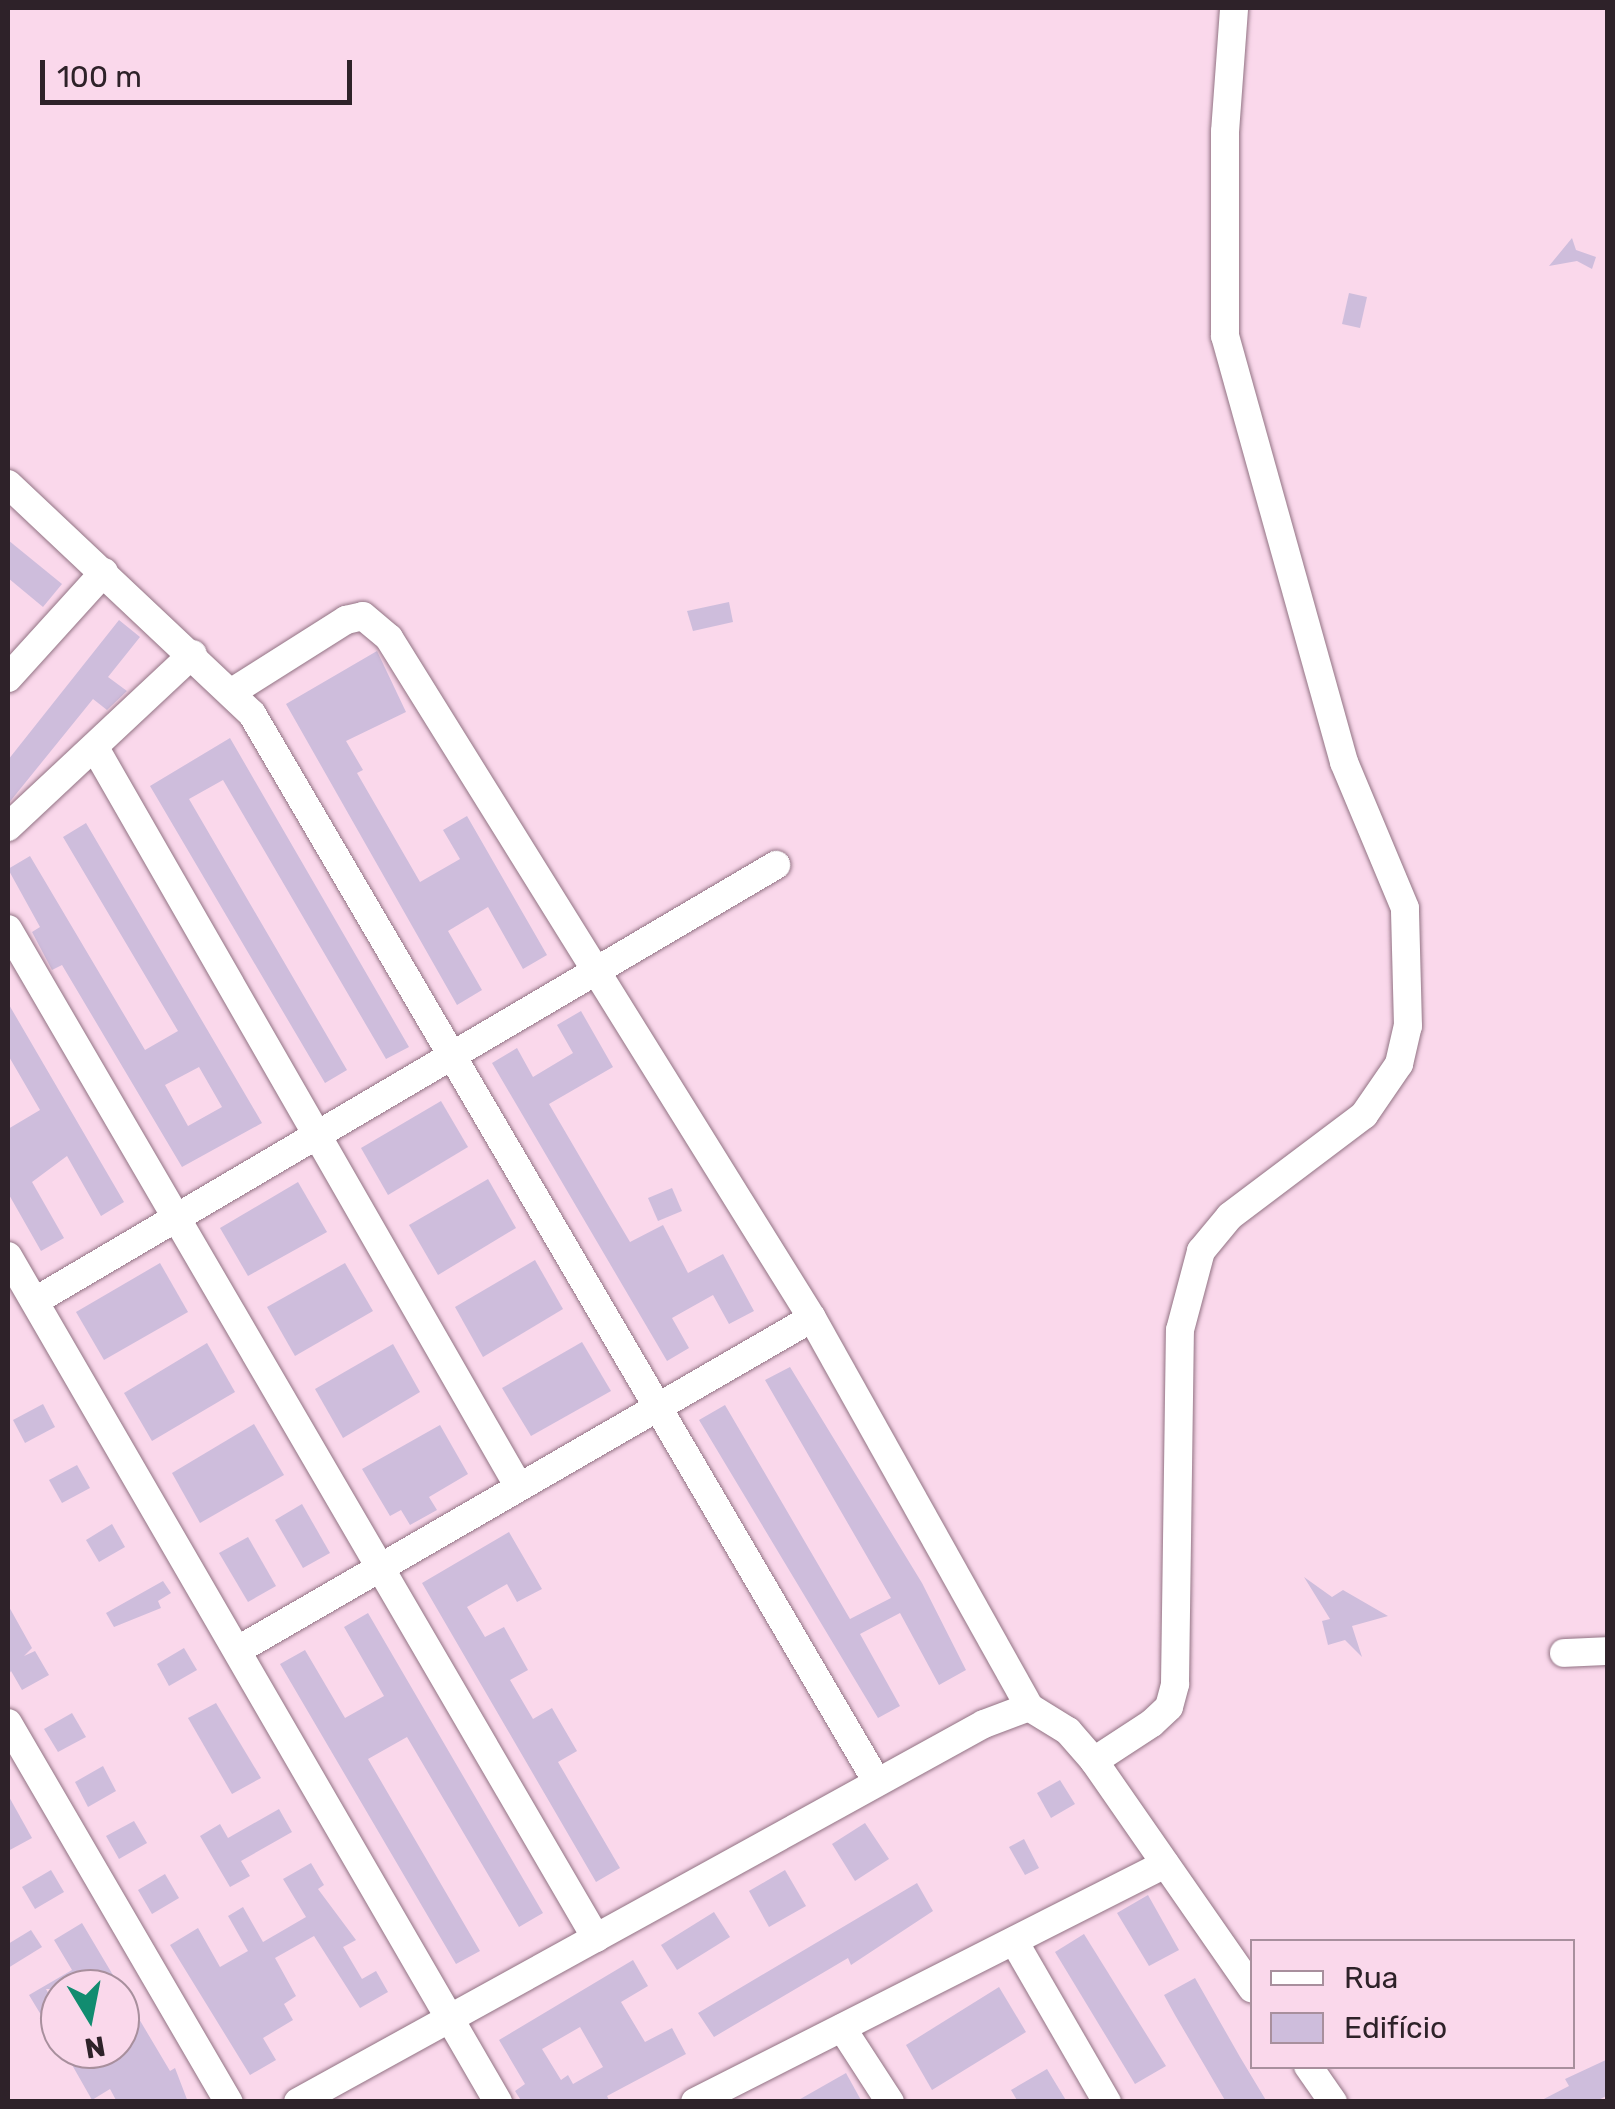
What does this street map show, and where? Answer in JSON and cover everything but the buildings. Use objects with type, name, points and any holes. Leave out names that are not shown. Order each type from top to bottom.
[{"type":"street","points":[[1094,1761],[1152,1723],[1168,1707],[1175,1684],[1180,1330],[1201,1251],[1230,1216],[1364,1115],[1398,1064],[1408,1026],[1404,908],[1344,762],[1225,336],[1226,132],[1234,8]]},
{"type":"street","points":[[8,484],[193,654],[252,714],[455,1054],[878,1782]]},
{"type":"street","points":[[8,678],[104,572]]},
{"type":"street","points":[[232,692],[346,620],[363,616],[377,624],[812,1318],[1029,1707],[1068,1731],[1094,1761],[1250,1985]]},
{"type":"street","points":[[8,828],[193,654]]},
{"type":"street","points":[[95,748],[518,1487]]},
{"type":"street","points":[[36,1301],[776,864]]},
{"type":"street","points":[[8,929],[596,1938]]},
{"type":"street","points":[[8,1256],[498,2102]]},
{"type":"street","points":[[238,1650],[812,1318]]},
{"type":"street","points":[[1564,1653],[1608,1651]]},
{"type":"street","points":[[298,2102],[984,1724],[1029,1707]]},
{"type":"street","points":[[8,1722],[230,2102]]},
{"type":"street","points":[[695,2102],[1165,1864]]},
{"type":"street","points":[[1014,1941],[1107,2102]]},
{"type":"street","points":[[842,2028],[890,2102]]},
{"type":"street","points":[[1310,2069],[1333,2102]]}]
